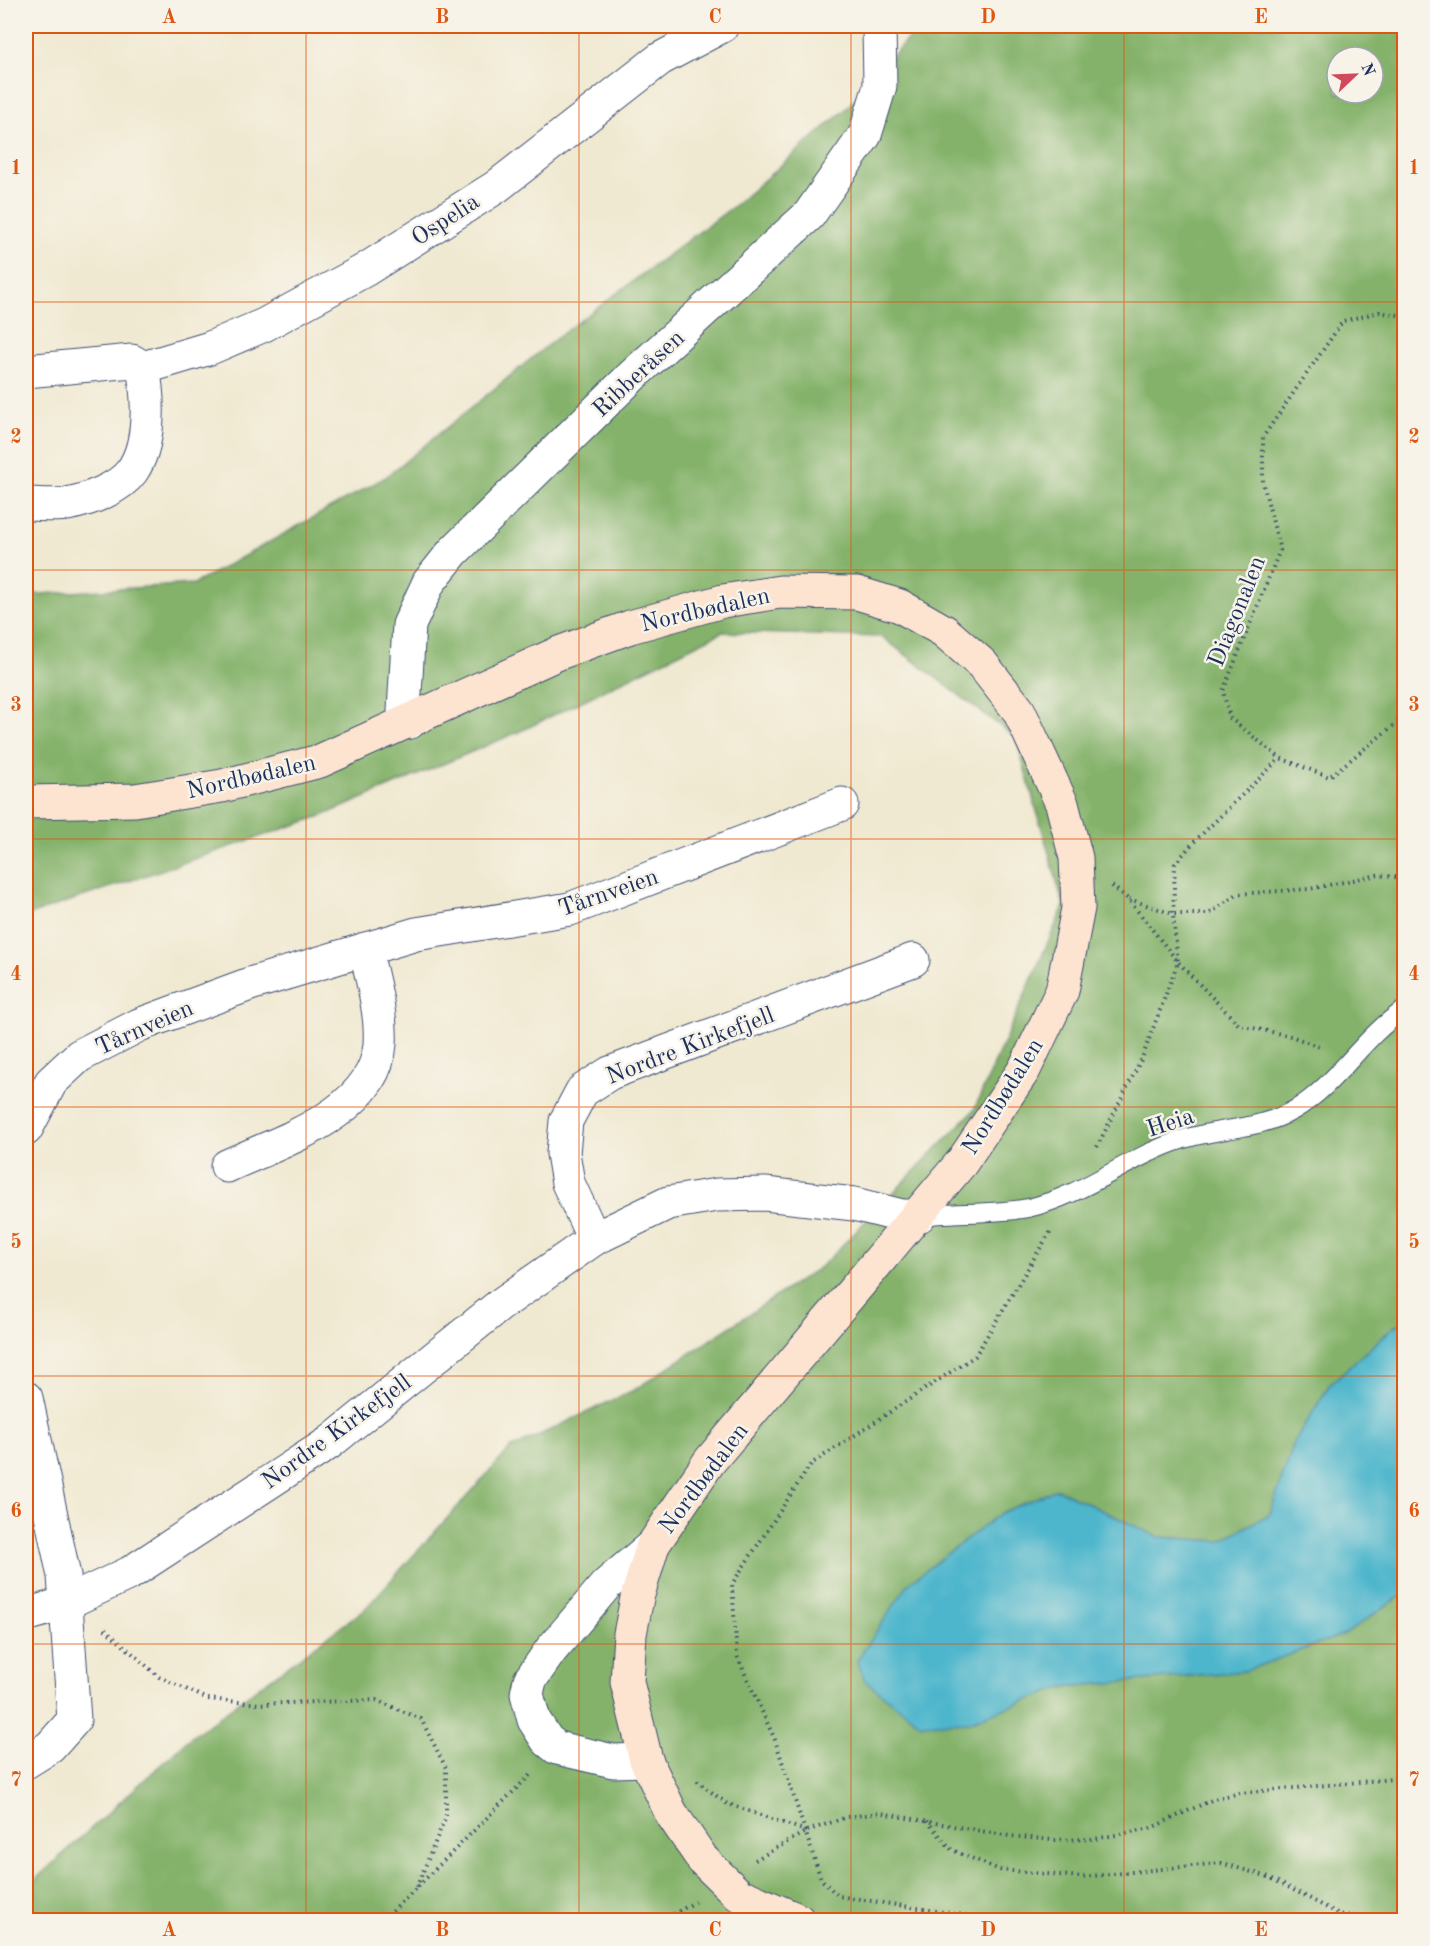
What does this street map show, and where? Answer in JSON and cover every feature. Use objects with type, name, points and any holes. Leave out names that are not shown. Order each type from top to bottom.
[{"type":"street","name":"Ospelia","points":[[26,371],[132,361],[143,368],[210,348],[264,325],[365,270],[496,187],[660,60],[722,26]]},
{"type":"street","name":"Ribberåsen","points":[[410,722],[404,711],[408,625],[429,582],[453,552],[632,376],[809,215],[865,135],[880,86],[879,26]]},
{"type":"street","points":[[26,504],[67,504],[114,488],[132,471],[141,447],[147,419],[143,368]]},
{"type":"street","name":"Nordbødalen","points":[[26,802],[135,800],[222,786],[320,761],[559,653],[630,627],[723,602],[780,592],[857,593],[900,606],[944,631],[982,664],[1019,711],[1062,804],[1076,858],[1078,908],[1062,991],[1024,1070],[962,1162],[919,1216],[709,1462],[653,1545],[630,1634],[627,1682],[646,1760],[671,1813],[704,1860],[738,1894],[773,1912],[798,1920]]},
{"type":"street","name":"Tårnveien","points":[[26,1129],[51,1082],[79,1056],[139,1025],[250,984],[416,934],[570,909],[842,804]]},
{"type":"street","points":[[227,1166],[332,1117],[358,1093],[374,1070],[380,1043],[374,988],[365,949]]},
{"type":"street","name":"Nordre Kirkefjell","points":[[594,1239],[567,1183],[563,1153],[566,1121],[582,1091],[610,1073],[914,960]]},
{"type":"street","name":"Nordre Kirkefjell","points":[[26,1615],[66,1603],[130,1573],[329,1443],[500,1305],[594,1239],[668,1203],[717,1195],[765,1194],[854,1204],[902,1216],[919,1216]]},
{"type":"street","points":[[26,1398],[64,1576],[74,1720],[50,1747],[26,1762]]},
{"type":"street","points":[[646,1760],[613,1761],[557,1748],[547,1740],[534,1720],[527,1694],[530,1680],[551,1650],[606,1585],[653,1545]]},
{"type":"lane","name":"Heia","points":[[919,1216],[1027,1208],[1074,1192],[1172,1143],[1261,1124],[1294,1110],[1328,1085],[1384,1023],[1404,1010]]},
{"type":"path","name":"Diagonalen","points":[[1404,316],[1379,312],[1343,321],[1263,437],[1263,483],[1280,550],[1223,691],[1230,718],[1280,758],[1329,777],[1404,717]]},
{"type":"path","points":[[996,1920],[838,1896],[821,1880],[807,1831],[775,1740],[737,1656],[732,1584],[811,1464],[975,1356],[1074,1192],[1142,1058],[1178,962],[1173,914],[1175,864],[1192,844],[1280,758]]},
{"type":"path","points":[[1076,858],[1128,899],[1178,962],[1239,1025],[1291,1036],[1352,1059]]},
{"type":"path","points":[[1128,899],[1173,914],[1209,914],[1238,894],[1309,889],[1378,875],[1404,878]]},
{"type":"path","points":[[66,1603],[88,1611],[119,1643],[159,1677],[208,1699],[259,1704],[376,1700],[422,1719],[446,1768],[446,1816],[415,1891]]},
{"type":"path","points":[[384,1920],[557,1748]]},
{"type":"path","points":[[646,1760],[663,1760],[684,1770],[726,1803],[807,1831],[847,1816],[880,1813],[1009,1836],[1054,1840],[1095,1839],[1151,1828],[1214,1799],[1240,1793],[1404,1778]]},
{"type":"path","points":[[927,1821],[951,1850],[999,1870],[1083,1877],[1221,1863],[1269,1877],[1339,1914],[1376,1920]]},
{"type":"green space","points":[[919,26],[1404,26],[1404,1323],[1396,1325],[1330,1384],[1294,1443],[1270,1514],[1220,1541],[1158,1537],[1057,1489],[968,1722],[1064,1687],[1245,1671],[1345,1634],[1404,1594],[1404,1920],[26,1920],[26,1888],[189,1739],[365,1609],[510,1449],[636,1389],[822,1266],[974,1110],[1064,906],[1016,738],[882,637],[722,632],[525,729],[324,815],[26,916],[26,595],[194,584],[386,477],[558,337],[734,206],[845,110]]},
{"type":"water","points":[[1404,1323],[1404,1594],[1345,1634],[1245,1671],[1064,1687],[968,1722],[921,1724],[865,1681],[857,1660],[909,1583],[1001,1513],[1057,1489],[1158,1537],[1220,1541],[1270,1514],[1294,1443],[1330,1384],[1396,1325]]}]
